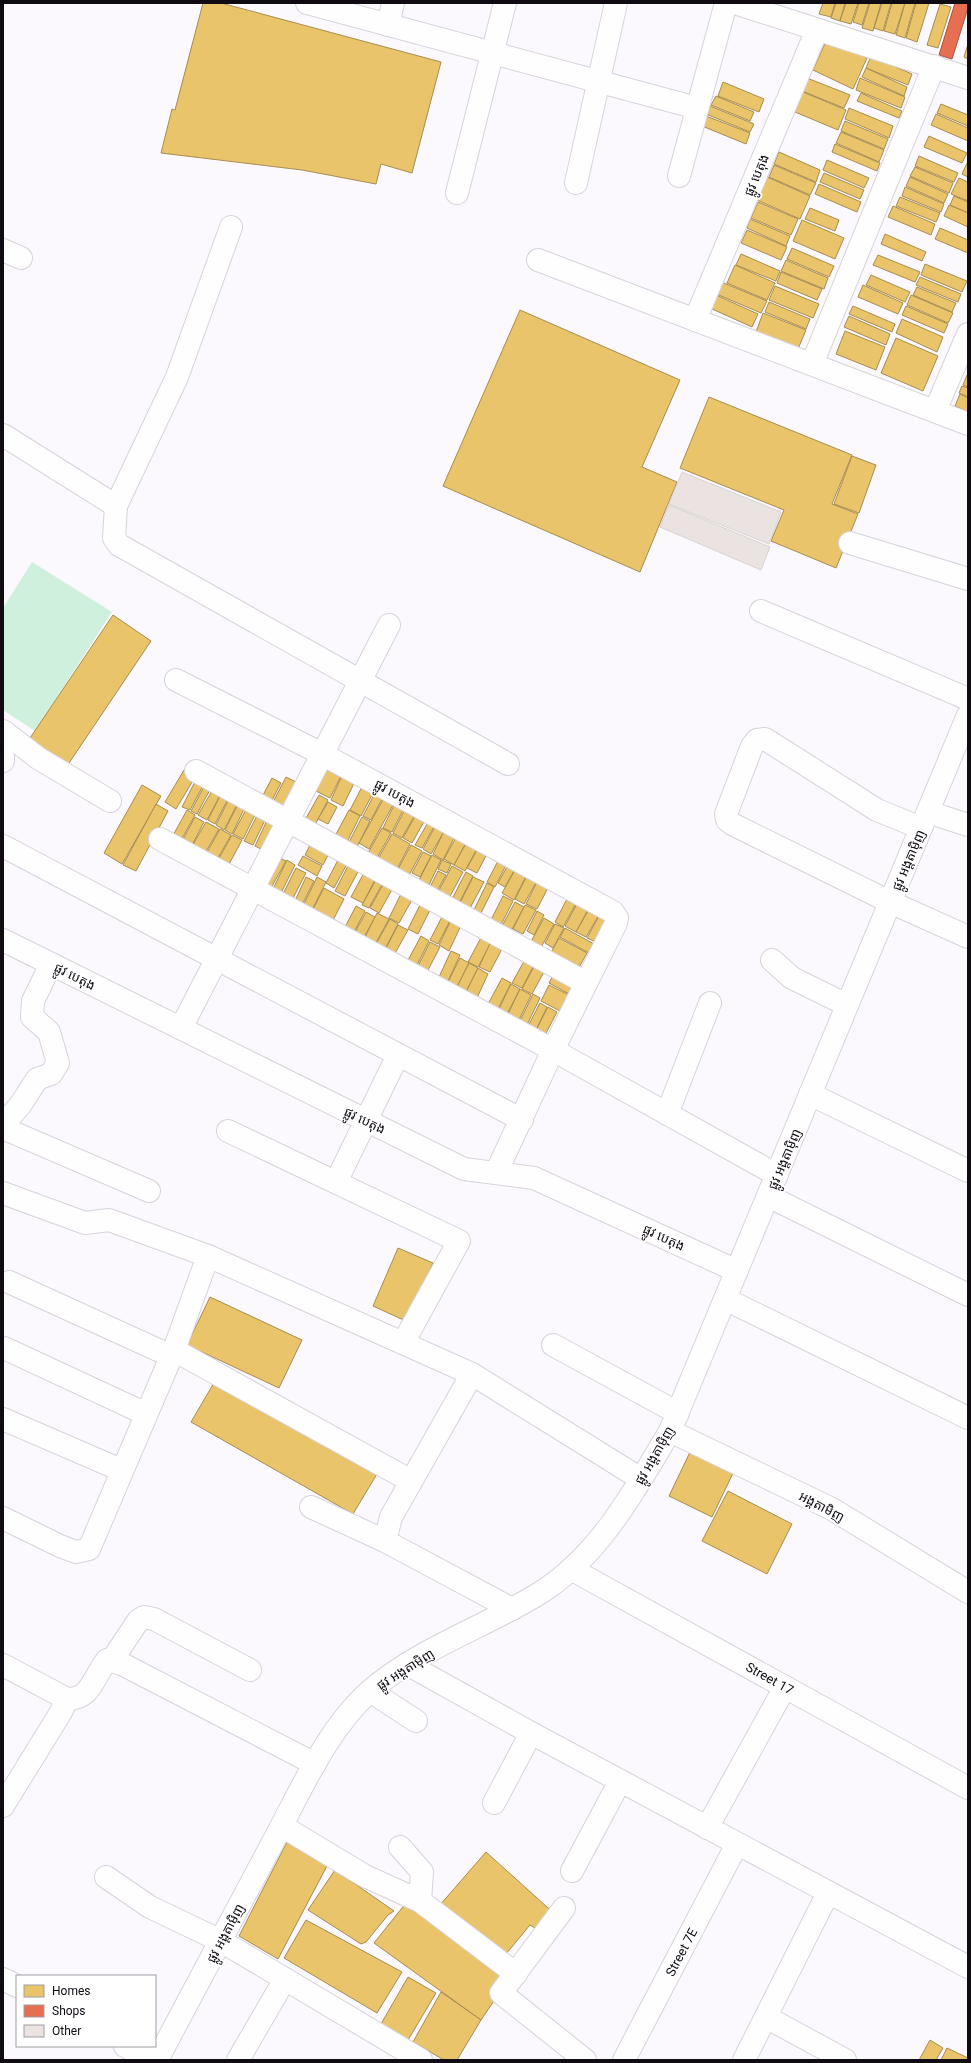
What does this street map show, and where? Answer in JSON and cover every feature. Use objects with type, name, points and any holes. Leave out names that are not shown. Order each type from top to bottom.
[{"type":"street","points":[[388,25],[393,3]]},
{"type":"street","points":[[457,193],[505,3]]},
{"type":"street","points":[[576,183],[616,3]]},
{"type":"street","points":[[679,176],[726,3]]},
{"type":"street","points":[[735,3],[968,78]]},
{"type":"street","points":[[316,4],[388,25],[697,108]]},
{"type":"street","name":"ផ្លូវ បេតុង","points":[[695,320],[817,30]]},
{"type":"street","points":[[812,364],[934,66]]},
{"type":"street","points":[[231,227],[177,377],[116,506],[114,538],[119,545],[508,764]]},
{"type":"street","points":[[538,260],[968,424]]},
{"type":"street","points":[[936,411],[968,334]]},
{"type":"street","points":[[3,435],[116,506]]},
{"type":"street","points":[[850,543],[968,579]]},
{"type":"street","points":[[761,611],[968,699]]},
{"type":"street","points":[[181,1028],[389,625]]},
{"type":"street","name":"ផ្លូវ បេតុង","points":[[176,680],[322,754],[613,912],[617,918],[616,923],[586,983]]},
{"type":"street","name":"ផ្លូវ អង្តតាម៉ិញ","points":[[157,2060],[315,1764],[346,1717],[370,1691],[408,1664],[512,1609],[542,1591],[571,1569],[602,1536],[641,1480],[674,1422],[924,820],[965,728]]},
{"type":"street","points":[[3,731],[38,758],[110,801]]},
{"type":"street","points":[[968,825],[924,820],[877,810],[765,739],[757,740],[752,746],[726,814],[727,820],[732,824],[890,902],[968,937]]},
{"type":"street","points":[[196,771],[287,822],[586,983],[496,1173]]},
{"type":"street","points":[[160,839],[553,1050],[777,1175]]},
{"type":"street","points":[[3,846],[522,1120]]},
{"type":"street","name":"ផ្លូវ បេតុង","points":[[3,940],[464,1169],[534,1178],[737,1270]]},
{"type":"street","points":[[772,960],[792,978],[847,1005]]},
{"type":"street","points":[[52,964],[33,1001],[32,1017],[50,1032],[58,1063],[51,1074],[37,1079],[21,1104],[3,1127],[149,1191]]},
{"type":"street","points":[[667,1114],[710,1003]]},
{"type":"street","points":[[336,1182],[398,1055]]},
{"type":"street","points":[[810,1094],[968,1170]]},
{"type":"street","points":[[228,1131],[459,1241],[403,1343]]},
{"type":"street","points":[[3,1193],[85,1223],[109,1220],[208,1256],[472,1374],[641,1480]]},
{"type":"street","points":[[768,1196],[968,1295]]},
{"type":"street","points":[[3,1518],[60,1546],[76,1552],[89,1549],[121,1470],[172,1353],[208,1256]]},
{"type":"street","points":[[9,1282],[172,1353],[411,1481]]},
{"type":"street","points":[[725,1299],[968,1418]]},
{"type":"street","name":"អង្គតាមិញ","points":[[553,1345],[674,1422],[832,1509],[968,1592]]},
{"type":"street","points":[[4,1348],[146,1414]]},
{"type":"street","points":[[385,1541],[391,1517],[472,1374]]},
{"type":"street","points":[[3,1419],[121,1470]]},
{"type":"street","points":[[310,1507],[385,1541],[512,1609]]},
{"type":"street","name":"Street 17","points":[[571,1569],[968,1788]]},
{"type":"street","points":[[112,1660],[138,1621],[144,1617],[154,1619],[250,1670]]},
{"type":"street","points":[[3,1665],[67,1699],[81,1698],[107,1660],[112,1660],[315,1764]]},
{"type":"street","points":[[408,1664],[531,1733],[968,1967]]},
{"type":"street","points":[[707,1828],[785,1687]]},
{"type":"street","points":[[370,1691],[416,1721]]},
{"type":"street","points":[[3,1806],[61,1712],[67,1699]]},
{"type":"street","points":[[494,1803],[531,1733]]},
{"type":"street","points":[[572,1871],[620,1780]]},
{"type":"street","points":[[282,1826],[365,1876],[420,1901],[516,1974]]},
{"type":"street","name":"Street 7E","points":[[628,2058],[737,1844]]},
{"type":"street","points":[[400,1847],[422,1872],[420,1901]]},
{"type":"street","points":[[106,1877],[150,1907],[220,1941],[421,2060]]},
{"type":"street","points":[[744,2060],[828,1893]]},
{"type":"street","points":[[564,1908],[501,1993],[585,2060]]},
{"type":"street","points":[[3,1979],[16,1986]]},
{"type":"street","points":[[238,2060],[285,1979]]},
{"type":"street","points":[[766,2017],[845,2060]]},
{"type":"street","points":[[127,2047],[151,2060]]},
{"type":"green space","points":[[32,562],[112,612],[35,731],[3,710],[3,608]]},
{"type":"building: Homes","points":[[203,3],[221,3],[441,62],[412,173],[381,164],[376,184],[302,170],[161,153],[172,109],[175,110]]},
{"type":"building: Homes","points":[[823,3],[835,3],[831,17],[819,14]]},
{"type":"building: Homes","points":[[836,3],[845,3],[840,21],[831,18]]},
{"type":"building: Homes","points":[[846,3],[858,3],[851,24],[840,21]]},
{"type":"building: Homes","points":[[859,3],[869,3],[862,25],[853,22]]},
{"type":"building: Homes","points":[[870,3],[881,3],[873,31],[862,28]]},
{"type":"building: Homes","points":[[882,3],[891,3],[883,31],[874,28]]},
{"type":"building: Homes","points":[[892,3],[905,3],[895,34],[884,31]]},
{"type":"building: Homes","points":[[905,3],[915,3],[905,38],[896,35]]},
{"type":"building: Homes","points":[[916,3],[929,3],[917,42],[906,38]]},
{"type":"building: Homes","points":[[940,4],[951,7],[938,48],[927,45]]},
{"type":"building: Homes","points":[[827,39],[867,58],[853,89],[813,70]]},
{"type":"building: Homes","points":[[968,44],[968,59],[964,57]]},
{"type":"building: Homes","points":[[871,56],[912,74],[908,85],[866,68]]},
{"type":"building: Homes","points":[[866,68],[907,87],[904,96],[862,77]]},
{"type":"building: Homes","points":[[807,78],[850,95],[844,108],[802,91]]},
{"type":"building: Homes","points":[[860,78],[905,97],[901,108],[856,90]]},
{"type":"building: Homes","points":[[723,82],[764,99],[759,112],[718,96]]},
{"type":"building: Homes","points":[[803,92],[846,110],[838,130],[795,112]]},
{"type":"building: Homes","points":[[861,93],[902,111],[899,118],[857,101]]},
{"type":"building: Homes","points":[[716,96],[754,112],[750,121],[711,105]]},
{"type":"building: Homes","points":[[941,104],[968,115],[968,126],[937,113]]},
{"type":"building: Homes","points":[[710,106],[754,124],[750,132],[706,114]]},
{"type":"building: Homes","points":[[849,108],[893,126],[889,138],[845,119]]},
{"type":"building: Homes","points":[[936,114],[968,128],[968,141],[931,125]]},
{"type":"building: Homes","points":[[706,116],[750,133],[746,144],[702,126]]},
{"type":"building: Homes","points":[[845,121],[888,139],[884,149],[841,131]]},
{"type":"building: Homes","points":[[841,132],[884,150],[879,162],[836,143]]},
{"type":"building: Homes","points":[[929,136],[967,153],[962,163],[924,147]]},
{"type":"building: Homes","points":[[835,144],[880,163],[877,171],[832,152]]},
{"type":"building: Homes","points":[[779,152],[820,170],[816,182],[774,164]]},
{"type":"building: Homes","points":[[919,156],[958,173],[954,182],[915,166]]},
{"type":"building: Homes","points":[[827,160],[869,178],[864,188],[823,170]]},
{"type":"building: Homes","points":[[968,161],[968,177],[962,174]]},
{"type":"building: Homes","points":[[774,165],[816,183],[810,195],[769,177]]},
{"type":"building: Homes","points":[[915,167],[953,183],[949,193],[910,176]]},
{"type":"building: Homes","points":[[824,173],[864,190],[860,199],[820,182]]},
{"type":"building: Homes","points":[[767,177],[810,196],[800,219],[757,200]]},
{"type":"building: Homes","points":[[910,177],[948,194],[944,203],[906,186]]},
{"type":"building: Homes","points":[[959,178],[968,182],[968,201],[951,194]]},
{"type":"building: Homes","points":[[819,184],[861,202],[857,212],[815,194]]},
{"type":"building: Homes","points":[[905,187],[944,204],[941,212],[902,196]]},
{"type":"building: Homes","points":[[954,196],[968,202],[968,213],[950,205]]},
{"type":"building: Homes","points":[[900,197],[940,213],[936,222],[896,206]]},
{"type":"building: Homes","points":[[758,202],[798,219],[791,235],[751,218]]},
{"type":"building: Homes","points":[[949,205],[968,213],[968,227],[944,216]]},
{"type":"building: Homes","points":[[893,206],[935,224],[931,235],[888,217]]},
{"type":"building: Homes","points":[[810,208],[839,220],[835,231],[805,219]]},
{"type":"building: Homes","points":[[750,219],[790,236],[786,246],[747,228]]},
{"type":"building: Homes","points":[[802,220],[844,238],[835,259],[793,241]]},
{"type":"building: Homes","points":[[940,228],[968,240],[968,253],[935,239]]},
{"type":"building: Homes","points":[[747,230],[787,247],[781,260],[741,243]]},
{"type":"building: Homes","points":[[885,234],[926,252],[922,261],[881,244]]},
{"type":"building: Homes","points":[[792,248],[834,266],[829,277],[787,259]]},
{"type":"building: Homes","points":[[741,254],[780,271],[776,281],[736,265]]},
{"type":"building: Homes","points":[[878,255],[920,272],[915,282],[873,265]]},
{"type":"building: Homes","points":[[786,260],[828,278],[824,289],[781,271]]},
{"type":"building: Homes","points":[[925,264],[967,281],[962,292],[921,275]]},
{"type":"building: Homes","points":[[735,265],[775,283],[767,300],[727,283]]},
{"type":"building: Homes","points":[[781,272],[822,289],[817,300],[777,283]]},
{"type":"building: Homes","points":[[871,275],[910,292],[905,302],[866,285]]},
{"type":"building: Homes","points":[[920,277],[961,294],[958,302],[916,285]]},
{"type":"building: Homes","points":[[719,281],[767,301],[761,313],[714,293]]},
{"type":"building: Homes","points":[[863,285],[903,303],[898,314],[858,297]]},
{"type":"building: Homes","points":[[775,286],[819,304],[813,318],[769,300]]},
{"type":"building: Homes","points":[[917,287],[956,303],[952,312],[913,295]]},
{"type":"building: Homes","points":[[716,295],[758,314],[752,327],[710,308]]},
{"type":"building: Homes","points":[[911,295],[953,313],[948,323],[907,305]]},
{"type":"building: Homes","points":[[769,302],[810,319],[806,329],[765,312]]},
{"type":"building: Homes","points":[[853,306],[895,324],[892,332],[849,314]]},
{"type":"building: Homes","points":[[906,306],[948,324],[944,333],[902,315]]},
{"type":"building: Homes","points":[[520,310],[680,380],[642,467],[677,482],[640,572],[443,486]]},
{"type":"building: Homes","points":[[763,313],[806,330],[798,349],[756,332]]},
{"type":"building: Homes","points":[[849,316],[890,334],[886,345],[844,327]]},
{"type":"building: Homes","points":[[902,319],[943,337],[937,352],[896,333]]},
{"type":"building: Homes","points":[[845,331],[885,347],[876,370],[836,354]]},
{"type":"building: Homes","points":[[896,338],[938,356],[923,391],[881,373]]},
{"type":"building: Homes","points":[[967,375],[968,376],[968,387],[963,385]]},
{"type":"building: Homes","points":[[962,386],[968,388],[968,397],[959,393]]},
{"type":"building: Homes","points":[[960,394],[968,398],[968,412],[955,406]]},
{"type":"building: Homes","points":[[709,397],[852,455],[832,504],[858,514],[836,568],[771,541],[784,510],[680,468]]},
{"type":"building: Homes","points":[[852,456],[876,465],[859,513],[834,504]]},
{"type":"building: Homes","points":[[113,615],[151,641],[65,769],[26,744]]},
{"type":"building: Homes","points":[[326,766],[342,774],[330,798],[314,790]]},
{"type":"building: Homes","points":[[184,770],[195,777],[176,809],[165,802]]},
{"type":"building: Homes","points":[[344,771],[357,777],[343,806],[331,800]]},
{"type":"building: Homes","points":[[198,776],[206,780],[190,810],[182,807]]},
{"type":"building: Homes","points":[[286,777],[296,782],[283,807],[273,802]]},
{"type":"building: Homes","points":[[272,778],[281,783],[270,804],[261,799]]},
{"type":"building: Homes","points":[[207,781],[213,784],[197,814],[191,811]]},
{"type":"building: Homes","points":[[216,784],[224,788],[207,820],[198,815]]},
{"type":"building: Homes","points":[[142,785],[161,796],[122,864],[104,853]]},
{"type":"building: Homes","points":[[363,785],[374,791],[361,816],[350,810]]},
{"type":"building: Homes","points":[[231,795],[240,799],[224,830],[216,825]]},
{"type":"building: Homes","points":[[319,795],[328,800],[315,825],[305,820]]},
{"type":"building: Homes","points":[[374,795],[382,799],[371,820],[363,816]]},
{"type":"building: Homes","points":[[220,796],[228,799],[215,824],[208,820]]},
{"type":"building: Homes","points":[[384,798],[394,803],[369,849],[359,843]]},
{"type":"building: Homes","points":[[240,800],[247,803],[232,834],[225,830]]},
{"type":"building: Homes","points":[[396,801],[405,806],[392,832],[383,828]]},
{"type":"building: Homes","points":[[328,802],[337,807],[328,824],[318,819]]},
{"type":"building: Homes","points":[[156,804],[168,811],[136,871],[123,865]]},
{"type":"building: Homes","points":[[249,804],[258,809],[243,839],[233,834]]},
{"type":"building: Homes","points":[[407,805],[417,811],[402,838],[393,833]]},
{"type":"building: Homes","points":[[187,810],[195,815],[179,844],[171,839]]},
{"type":"building: Homes","points":[[260,810],[268,814],[253,845],[244,841]]},
{"type":"building: Homes","points":[[349,810],[360,816],[346,844],[334,838]]},
{"type":"building: Homes","points":[[418,811],[427,816],[412,843],[403,838]]},
{"type":"building: Homes","points":[[269,816],[280,821],[265,851],[255,846]]},
{"type":"building: Homes","points":[[195,817],[204,822],[189,851],[180,845]]},
{"type":"building: Homes","points":[[362,817],[370,821],[356,849],[348,844]]},
{"type":"building: Homes","points":[[430,819],[436,823],[422,848],[415,845]]},
{"type":"building: Homes","points":[[206,822],[219,829],[204,855],[191,848]]},
{"type":"building: Homes","points":[[437,823],[446,828],[431,854],[423,849]]},
{"type":"building: Homes","points":[[382,828],[391,833],[377,858],[368,853]]},
{"type":"building: Homes","points":[[220,829],[231,835],[217,860],[206,854]]},
{"type":"building: Homes","points":[[445,829],[456,834],[443,860],[433,854]]},
{"type":"building: Homes","points":[[392,834],[410,844],[397,869],[378,859]]},
{"type":"building: Homes","points":[[458,834],[468,839],[454,865],[444,859]]},
{"type":"building: Homes","points":[[232,835],[242,840],[228,866],[218,860]]},
{"type":"building: Homes","points":[[469,838],[480,843],[465,871],[454,865]]},
{"type":"building: Homes","points":[[312,841],[330,851],[323,865],[305,855]]},
{"type":"building: Homes","points":[[481,843],[490,848],[477,873],[467,868]]},
{"type":"building: Homes","points":[[411,845],[422,851],[408,877],[397,871]]},
{"type":"building: Homes","points":[[423,852],[431,856],[420,877],[412,873]]},
{"type":"building: Homes","points":[[432,855],[441,860],[427,889],[417,884]]},
{"type":"building: Homes","points":[[276,856],[286,861],[271,888],[262,883]]},
{"type":"building: Homes","points":[[303,856],[322,866],[317,876],[298,865]]},
{"type":"building: Homes","points":[[339,858],[348,862],[334,888],[326,883]]},
{"type":"building: Homes","points":[[287,860],[295,865],[281,893],[273,889]]},
{"type":"building: Homes","points":[[442,860],[451,864],[447,873],[438,869]]},
{"type":"building: Homes","points":[[498,861],[506,865],[495,887],[487,882]]},
{"type":"building: Homes","points":[[350,862],[360,868],[345,896],[335,891]]},
{"type":"building: Homes","points":[[508,865],[515,869],[505,887],[498,883]]},
{"type":"building: Homes","points":[[452,866],[463,872],[448,900],[437,894]]},
{"type":"building: Homes","points":[[296,868],[306,873],[291,902],[281,898]]},
{"type":"building: Homes","points":[[515,870],[526,876],[514,900],[502,893]]},
{"type":"building: Homes","points":[[365,871],[376,878],[363,903],[351,897]]},
{"type":"building: Homes","points":[[438,871],[446,875],[436,893],[429,889]]},
{"type":"building: Homes","points":[[466,872],[473,876],[458,905],[451,901]]},
{"type":"building: Homes","points":[[528,874],[538,879],[524,904],[515,899]]},
{"type":"building: Homes","points":[[540,876],[551,882],[537,909],[526,904]]},
{"type":"building: Homes","points":[[306,877],[314,881],[301,907],[294,903]]},
{"type":"building: Homes","points":[[317,877],[326,882],[310,914],[301,910]]},
{"type":"building: Homes","points":[[473,877],[484,882],[469,910],[459,905]]},
{"type":"building: Homes","points":[[377,878],[384,881],[369,908],[362,905]]},
{"type":"building: Homes","points":[[385,881],[394,886],[379,913],[370,908]]},
{"type":"building: Homes","points":[[487,883],[494,887],[480,915],[473,912]]},
{"type":"building: Homes","points":[[324,888],[344,899],[331,924],[311,913]]},
{"type":"building: Homes","points":[[402,892],[413,898],[399,923],[389,918]]},
{"type":"building: Homes","points":[[569,895],[578,900],[563,927],[555,922]]},
{"type":"building: Homes","points":[[503,896],[513,901],[501,925],[491,920]]},
{"type":"building: Homes","points":[[580,898],[591,904],[576,932],[565,926]]},
{"type":"building: Homes","points":[[422,901],[432,906],[418,934],[408,929]]},
{"type":"building: Homes","points":[[515,902],[524,907],[510,933],[501,928]]},
{"type":"building: Homes","points":[[592,904],[602,910],[586,937],[576,932]]},
{"type":"building: Homes","points":[[525,905],[536,910],[523,934],[513,929]]},
{"type":"building: Homes","points":[[356,906],[365,911],[352,936],[343,931]]},
{"type":"building: Homes","points":[[537,911],[544,915],[534,935],[527,931]]},
{"type":"building: Homes","points":[[366,912],[375,917],[362,941],[353,936]]},
{"type":"building: Homes","points":[[601,912],[609,917],[596,942],[587,938]]},
{"type":"building: Homes","points":[[377,913],[389,919],[374,946],[363,941]]},
{"type":"building: Homes","points":[[444,913],[452,917],[438,944],[430,940]]},
{"type":"building: Homes","points":[[453,916],[463,921],[449,951],[439,945]]},
{"type":"building: Homes","points":[[544,918],[554,924],[539,951],[529,945]]},
{"type":"building: Homes","points":[[390,919],[398,924],[385,949],[376,944]]},
{"type":"building: Homes","points":[[555,924],[564,928],[553,948],[545,943]]},
{"type":"building: Homes","points":[[398,925],[408,930],[393,957],[384,952]]},
{"type":"building: Homes","points":[[565,928],[594,944],[589,953],[560,937]]},
{"type":"building: Homes","points":[[483,934],[493,939],[478,967],[468,962]]},
{"type":"building: Homes","points":[[421,936],[429,941],[416,967],[407,962]]},
{"type":"building: Homes","points":[[559,938],[587,953],[577,971],[549,956]]},
{"type":"building: Homes","points":[[492,939],[504,945],[490,972],[479,967]]},
{"type":"building: Homes","points":[[430,942],[440,947],[428,970],[418,966]]},
{"type":"building: Homes","points":[[451,951],[460,955],[448,981],[439,977]]},
{"type":"building: Homes","points":[[527,956],[536,961],[522,988],[512,983]]},
{"type":"building: Homes","points":[[460,958],[469,963],[456,989],[447,984]]},
{"type":"building: Homes","points":[[469,963],[478,968],[465,994],[456,989]]},
{"type":"building: Homes","points":[[536,963],[546,968],[532,994],[522,989]]},
{"type":"building: Homes","points":[[478,968],[488,974],[476,1000],[465,994]]},
{"type":"building: Homes","points":[[555,972],[578,984],[571,995],[549,983]]},
{"type":"building: Homes","points":[[502,978],[511,983],[497,1011],[487,1006]]},
{"type":"building: Homes","points":[[511,984],[520,989],[506,1016],[498,1011]]},
{"type":"building: Homes","points":[[549,985],[569,995],[560,1011],[541,1001]]},
{"type":"building: Homes","points":[[520,989],[531,995],[518,1022],[507,1016]]},
{"type":"building: Homes","points":[[533,994],[540,998],[526,1027],[519,1023]]},
{"type":"building: Homes","points":[[540,1003],[547,1007],[534,1034],[526,1030]]},
{"type":"building: Homes","points":[[548,1007],[557,1012],[543,1039],[534,1034]]},
{"type":"building: Homes","points":[[398,1248],[433,1263],[408,1322],[373,1306]]},
{"type":"building: Homes","points":[[210,1297],[302,1340],[279,1388],[187,1345]]},
{"type":"building: Homes","points":[[215,1381],[377,1474],[353,1514],[191,1422]]},
{"type":"building: Homes","points":[[692,1448],[735,1469],[712,1517],[669,1496]]},
{"type":"building: Homes","points":[[728,1491],[792,1524],[767,1574],[702,1541]]},
{"type":"building: Homes","points":[[288,1840],[328,1864],[278,1959],[239,1936]]},
{"type":"building: Homes","points":[[486,1852],[557,1916],[540,1931],[530,1925],[506,1954],[440,1905]]},
{"type":"building: Homes","points":[[335,1870],[394,1911],[388,1915],[366,1942],[361,1944],[308,1910]]},
{"type":"building: Homes","points":[[406,1903],[502,1977],[500,1992],[481,2020],[374,1943]]},
{"type":"building: Homes","points":[[306,1920],[402,1972],[377,2013],[284,1958]]},
{"type":"building: Homes","points":[[408,1977],[436,1993],[408,2040],[381,2024]]},
{"type":"building: Homes","points":[[441,1992],[481,2020],[457,2060],[444,2060],[413,2042]]},
{"type":"building: Homes","points":[[930,2040],[943,2048],[936,2060],[919,2060]]},
{"type":"building: Homes","points":[[947,2048],[968,2058],[968,2060],[941,2060]]},
{"type":"building: Shops","points":[[955,3],[968,3],[968,8],[952,59],[939,55]]},
{"type":"building: Other","points":[[682,472],[781,512],[769,544],[669,504]]},
{"type":"building: Other","points":[[669,505],[770,547],[761,570],[660,527]]}]
